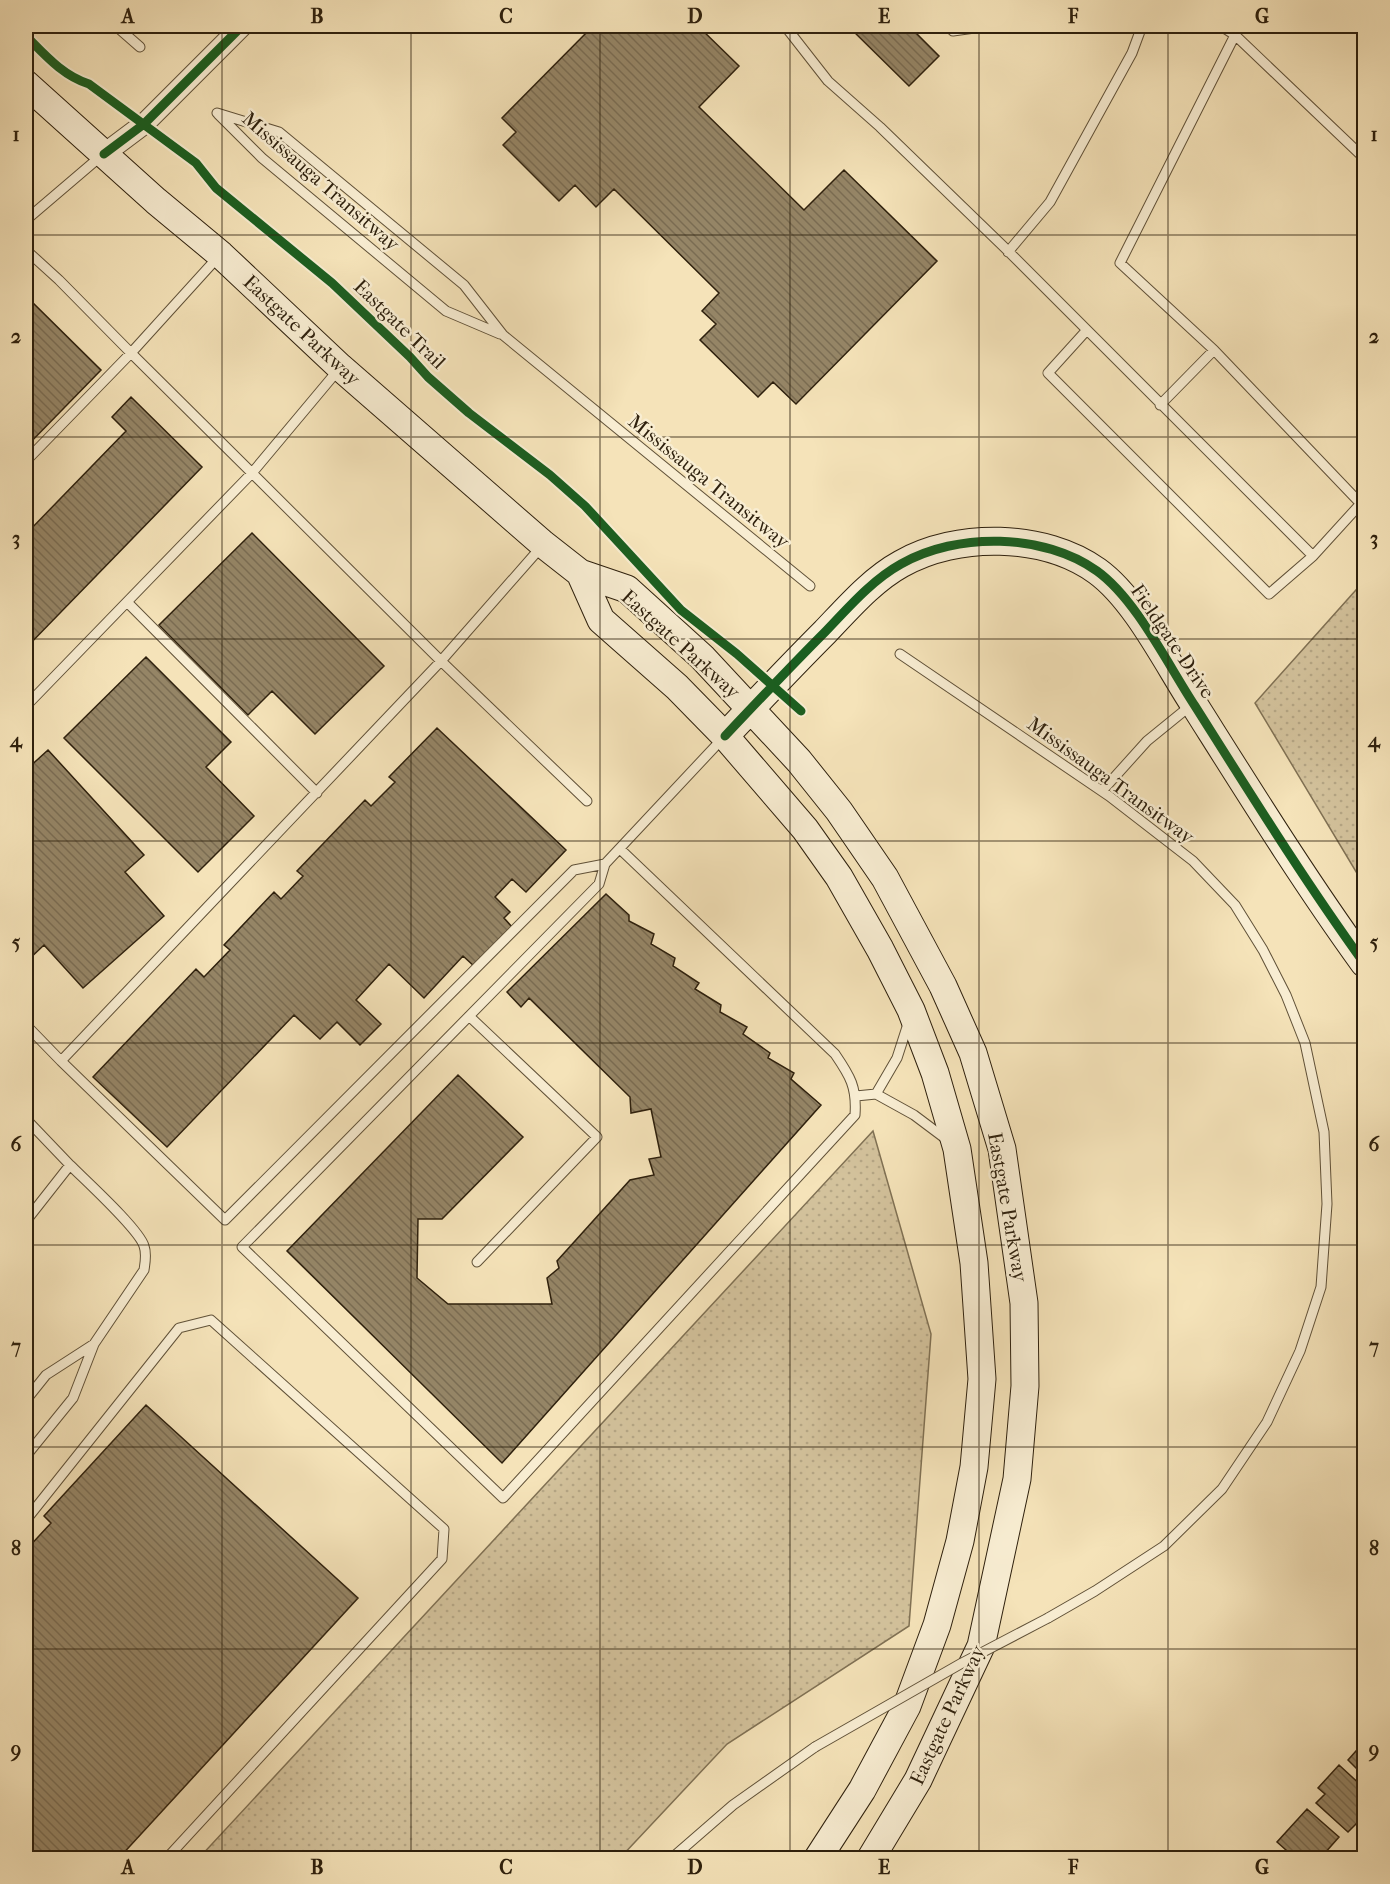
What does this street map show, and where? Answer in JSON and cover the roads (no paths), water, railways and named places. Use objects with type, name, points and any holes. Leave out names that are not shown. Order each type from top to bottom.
[{"type":"main road","name":"Eastgate Parkway","points":[[26,84],[220,255],[340,367],[543,544],[580,573],[627,589],[702,657],[799,761],[846,821],[885,879],[947,996],[973,1053],[1002,1149],[1024,1303],[1025,1386],[1017,1479],[981,1646],[918,1780],[872,1858]]},
{"type":"main road","name":"Fieldgate Drive","points":[[725,736],[849,608],[879,579],[901,564],[938,548],[987,540],[1034,545],[1077,559],[1098,572],[1126,597],[1241,779],[1365,963]]},
{"type":"main road","name":"Eastgate Parkway","points":[[580,573],[601,620],[677,687],[725,736],[799,821],[839,877],[880,948],[911,1010],[935,1073],[957,1149],[975,1263],[982,1378],[974,1467],[960,1541],[937,1625],[907,1706],[862,1790],[818,1858]]},
{"type":"street","points":[[104,154],[144,124],[242,26]]},
{"type":"lane","points":[[116,26],[140,47]]},
{"type":"lane","points":[[785,26],[828,81],[880,127],[1008,252],[1313,556]]},
{"type":"lane","points":[[948,26],[953,31],[989,26]]},
{"type":"lane","points":[[1008,252],[1050,202],[1132,53],[1142,26]]},
{"type":"lane","points":[[1221,26],[1237,30],[1365,158]]},
{"type":"lane","points":[[1086,331],[1048,373],[1269,594],[1313,556],[1363,502],[1214,350],[1120,263],[1237,30]]},
{"type":"lane","name":"Mississauga Transitway","points":[[503,335],[446,311],[262,158],[216,113],[279,132],[464,285],[503,335],[810,586]]},
{"type":"lane","points":[[26,220],[104,154]]},
{"type":"lane","points":[[26,250],[59,280],[441,661],[587,801]]},
{"type":"lane","points":[[26,461],[131,353],[220,255]]},
{"type":"lane","points":[[1160,405],[1214,350]]},
{"type":"lane","points":[[26,706],[252,473],[340,367]]},
{"type":"lane","points":[[61,1061],[441,661],[543,544]]},
{"type":"lane","points":[[127,602],[317,793]]},
{"type":"lane","name":"Mississauga Transitway","points":[[672,1858],[733,1805],[815,1747],[962,1663],[1095,1591],[1164,1546],[1222,1489],[1267,1422],[1300,1351],[1321,1287],[1327,1204],[1324,1132],[1305,1043],[1286,995],[1235,905],[1193,861],[1102,791],[900,654]]},
{"type":"lane","points":[[1102,791],[1147,741],[1193,704]]},
{"type":"lane","points":[[620,849],[835,1054],[849,1075],[856,1096],[855,1115],[503,1498],[242,1247],[599,884],[605,864],[725,736]]},
{"type":"lane","points":[[26,1025],[225,1220],[574,870],[605,864]]},
{"type":"lane","points":[[876,1094],[901,1049],[911,1010]]},
{"type":"lane","points":[[469,1016],[597,1137],[477,1262]]},
{"type":"lane","points":[[856,1096],[876,1094],[931,1126],[957,1149]]},
{"type":"lane","points":[[26,1119],[134,1231],[144,1246],[146,1259],[144,1270],[94,1344],[74,1398],[26,1456]]},
{"type":"lane","points":[[26,1221],[70,1165]]},
{"type":"lane","points":[[26,1520],[179,1328],[211,1320],[444,1529],[442,1559],[167,1858]]},
{"type":"lane","points":[[26,1400],[46,1375],[94,1344]]}]
